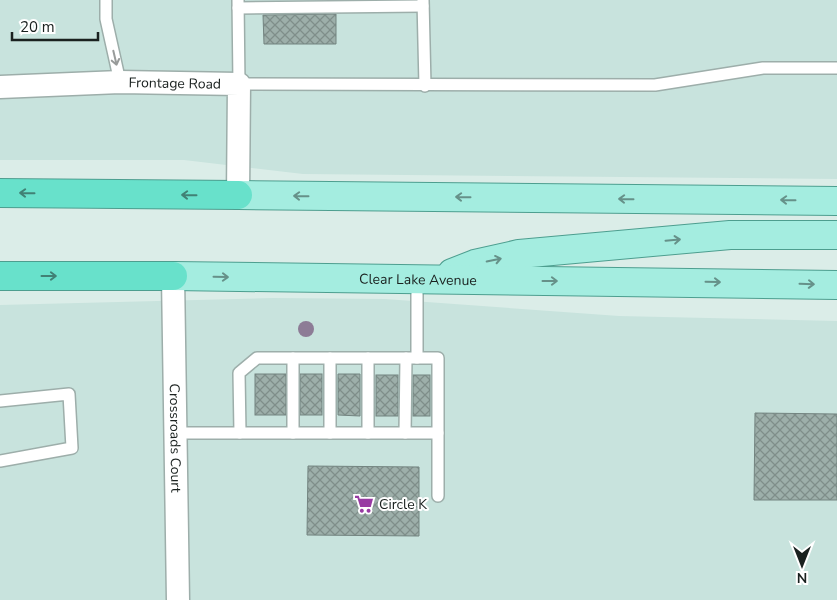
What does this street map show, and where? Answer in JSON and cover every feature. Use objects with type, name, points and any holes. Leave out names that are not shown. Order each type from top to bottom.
[{"type":"highway","points":[[0,192],[238,195]]},
{"type":"highway","name":"Clear Lake Avenue","points":[[0,276],[173,276]]},
{"type":"main road","points":[[238,195],[837,201]]},
{"type":"main road","points":[[424,280],[475,264],[519,254],[730,235],[837,235]]},
{"type":"main road","name":"Clear Lake Avenue","points":[[173,276],[837,285]]},
{"type":"street","name":"Frontage Road","points":[[0,87],[120,82],[238,84],[238,195]]},
{"type":"street","name":"Crossroads Court","points":[[173,276],[178,600]]},
{"type":"lane","points":[[106,0],[106,19],[120,82]]},
{"type":"lane","points":[[425,86],[423,3],[238,4],[238,84],[425,86],[654,86],[763,68],[837,68]]},
{"type":"lane","points":[[405,433],[412,358],[424,280]]},
{"type":"lane","points":[[240,433],[239,373],[257,358],[438,358],[438,496]]},
{"type":"lane","points":[[293,358],[293,433]]},
{"type":"lane","points":[[330,358],[330,433]]},
{"type":"lane","points":[[368,358],[368,433]]},
{"type":"lane","points":[[0,401],[69,394],[72,448],[0,461]]},
{"type":"lane","points":[[174,433],[438,433]]},
{"type":"shaded area","points":[[0,0],[837,0],[837,179],[303,174],[184,160],[0,160]]},
{"type":"shaded area","points":[[273,298],[385,299],[619,316],[837,321],[837,600],[0,600],[0,305]]},
{"type":"building","points":[[336,14],[336,44],[264,44],[263,15]]},
{"type":"building","points":[[255,374],[286,374],[286,415],[255,415]]},
{"type":"building","points":[[300,374],[322,374],[322,415],[300,415]]},
{"type":"building","points":[[338,374],[360,374],[360,416],[338,415]]},
{"type":"building","points":[[376,375],[398,375],[398,416],[376,416]]},
{"type":"building","points":[[413,375],[430,375],[430,416],[413,416]]},
{"type":"building","points":[[755,413],[837,414],[837,500],[754,500]]},
{"type":"building","points":[[308,466],[419,467],[419,536],[307,535]]},
{"type":"place","name":"Circle K","points":[[364,504]]}]
